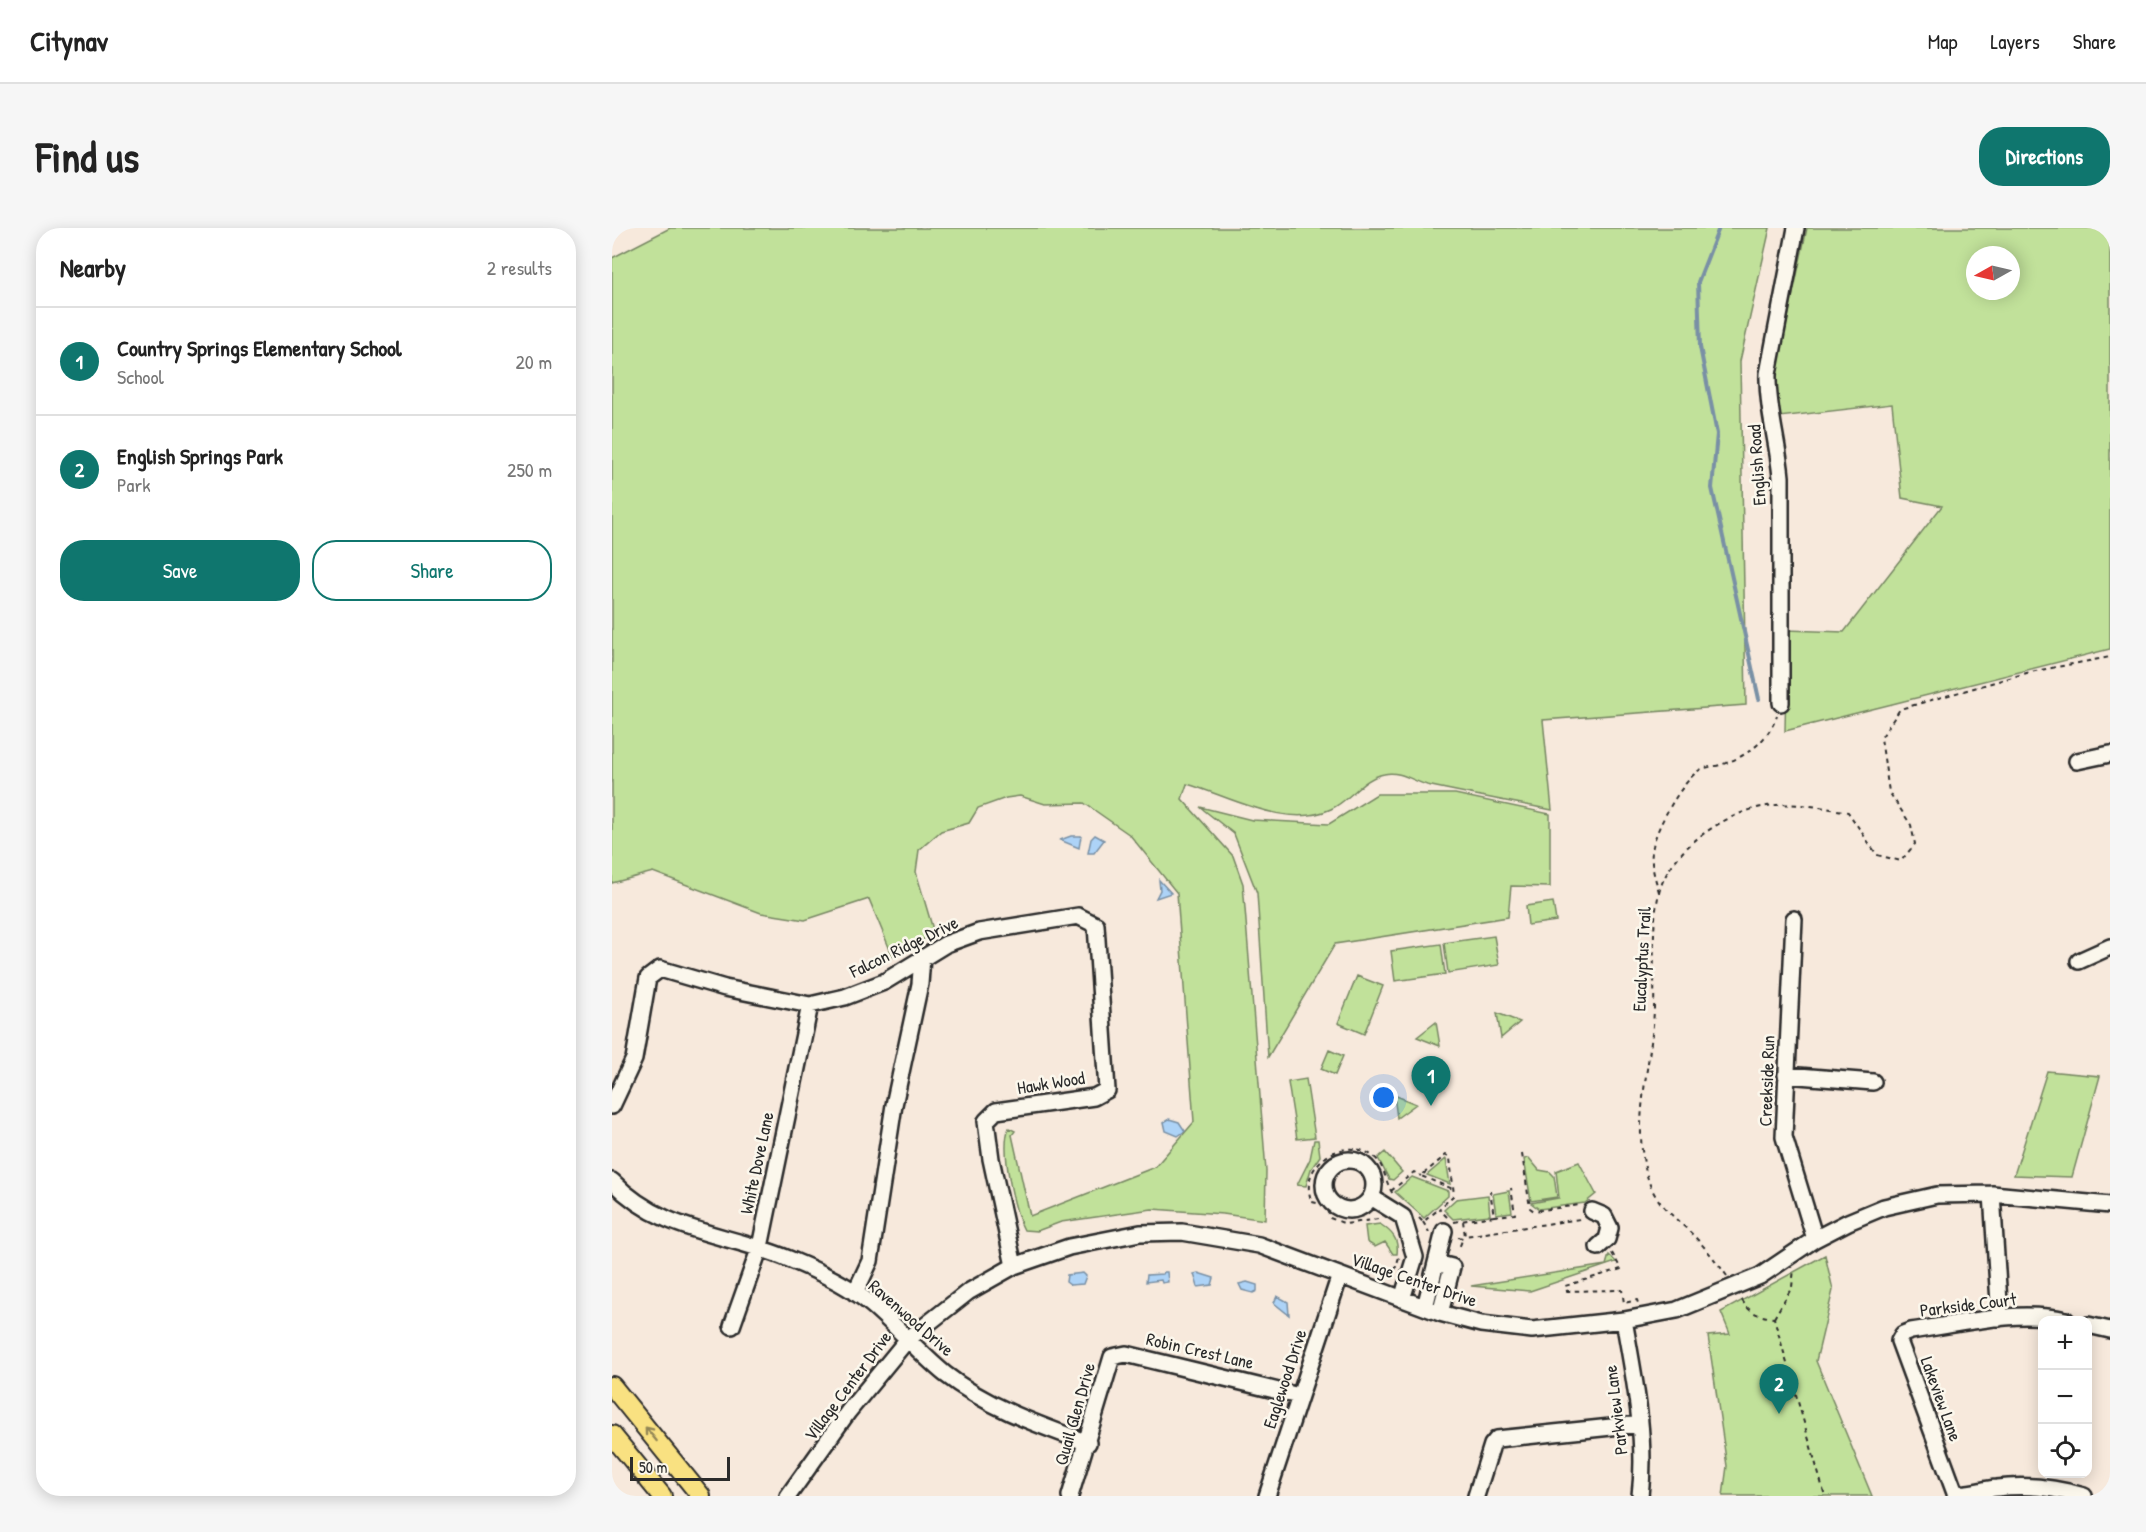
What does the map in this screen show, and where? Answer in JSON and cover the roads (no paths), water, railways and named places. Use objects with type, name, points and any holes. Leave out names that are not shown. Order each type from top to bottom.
[{"type":"main road","points":[[612,1386],[701,1496]]},
{"type":"main road","points":[[612,1435],[662,1496]]},
{"type":"street","name":"English Road","points":[[1781,703],[1781,477],[1768,394],[1768,374],[1796,228]]},
{"type":"street","points":[[2077,761],[2110,754]]},
{"type":"street","name":"Falcon Ridge Drive","points":[[612,1106],[634,1059],[648,978],[660,969],[725,988],[810,1005],[845,997],[884,982],[922,957],[958,939],[1000,927],[1078,916],[1096,925]]},
{"type":"street","name":"Creekside Run","points":[[1794,919],[1784,1137],[1815,1239]]},
{"type":"street","name":"Hawk Wood","points":[[1014,1266],[991,1159],[986,1121],[996,1111],[1094,1097],[1107,1090],[1096,925]]},
{"type":"street","points":[[2079,961],[2110,946]]},
{"type":"street","points":[[855,1293],[870,1261],[894,1105],[920,984],[922,957]]},
{"type":"street","name":"White Dove Lane","points":[[732,1326],[760,1247],[810,1005]]},
{"type":"street","points":[[1785,1076],[1873,1082]]},
{"type":"street","name":"Ravenwood Drive","points":[[612,1180],[653,1214],[696,1231],[760,1247],[791,1259],[855,1293],[871,1304],[947,1375],[1011,1414],[1088,1443]]},
{"type":"street","points":[[1992,1194],[2000,1318]]},
{"type":"street","name":"Village Center Drive","points":[[788,1496],[848,1412],[907,1340],[968,1292],[1014,1266],[1069,1247],[1140,1233],[1182,1232],[1259,1245],[1440,1313],[1481,1324],[1519,1330],[1624,1320],[1677,1310],[1760,1276],[1815,1239],[1884,1207],[1937,1195],[1992,1194],[2110,1205]]},
{"type":"street","points":[[1369,1200],[1399,1221],[1409,1255],[1398,1298]]},
{"type":"street","points":[[1587,1215],[1604,1216],[1610,1228],[1607,1239],[1598,1247]]},
{"type":"street","points":[[1425,1307],[1444,1231]]},
{"type":"street","points":[[1436,1263],[1452,1267],[1440,1313]]},
{"type":"street","name":"Eaglewood Drive","points":[[1267,1496],[1340,1275]]},
{"type":"street","name":"Parkside Court","points":[[1911,1331],[2000,1318],[2038,1318]]},
{"type":"street","name":"Parkview Lane","points":[[1624,1320],[1640,1424],[1643,1472],[1640,1496]]},
{"type":"street","points":[[2092,1326],[2110,1330]]},
{"type":"street","name":"Lakeview Lane","points":[[1911,1331],[1903,1334],[1899,1341],[1955,1493],[1964,1495],[1997,1488],[2054,1492]]},
{"type":"street","name":"Robin Crest Lane","points":[[1126,1354],[1299,1396]]},
{"type":"street","name":"Quail Glen Drive","points":[[1070,1496],[1112,1358],[1126,1354]]},
{"type":"street","points":[[1476,1496],[1492,1445],[1497,1439],[1640,1424]]},
{"type":"street","points":[[2054,1492],[2084,1496]]},
{"type":"water","points":[[1095,835],[1104,840],[1094,853],[1088,853],[1091,839]]},
{"type":"water","points":[[1071,836],[1081,836],[1079,848],[1060,840]]},
{"type":"water","points":[[1159,880],[1171,893],[1156,898],[1160,890]]},
{"type":"water","points":[[1169,1119],[1179,1122],[1185,1131],[1178,1136],[1166,1131],[1164,1122]]},
{"type":"water","points":[[1167,1272],[1168,1282],[1162,1283],[1161,1280],[1146,1282],[1147,1275]]},
{"type":"water","points":[[1083,1273],[1086,1276],[1083,1284],[1070,1285],[1066,1282],[1067,1275]]},
{"type":"water","points":[[1194,1274],[1214,1278],[1212,1285],[1198,1287]]},
{"type":"water","points":[[1247,1282],[1257,1285],[1257,1291],[1253,1293],[1242,1290],[1239,1284]]},
{"type":"water","points":[[1277,1296],[1288,1302],[1289,1315],[1274,1303]]},
{"type":"waterway","points":[[1719,228],[1698,282],[1700,347],[1717,434],[1712,488],[1759,699]]},
{"type":"place","name":"Country Springs Elementary School","points":[[1431,1106]]},
{"type":"place","name":"English Springs Park","points":[[1779,1414]]}]
